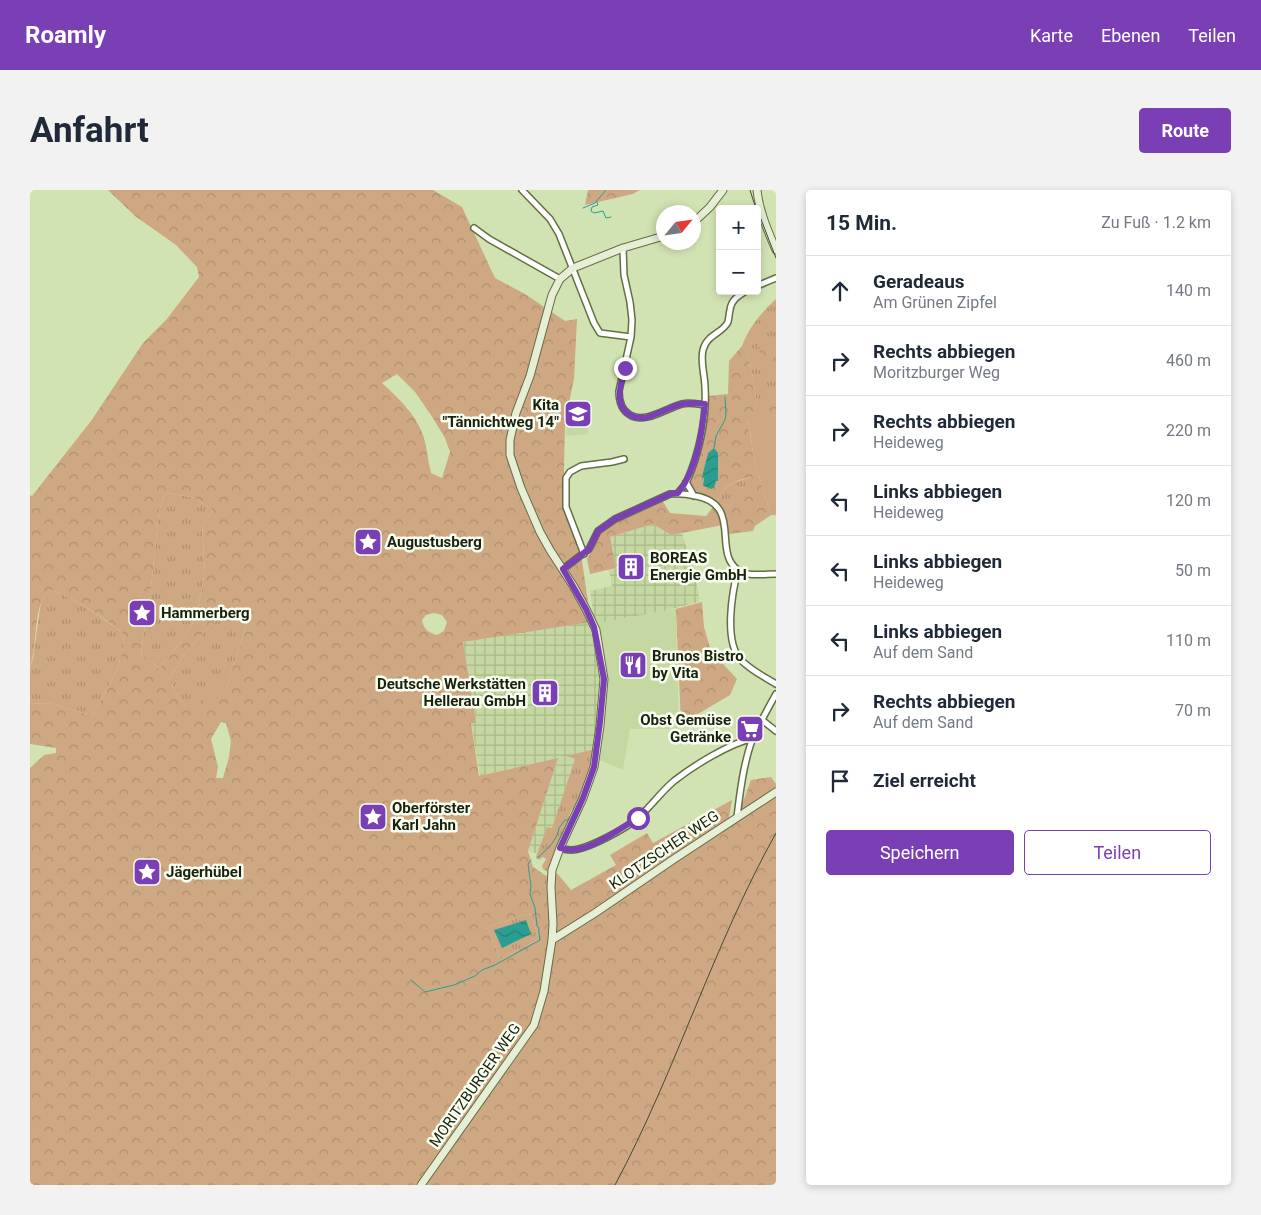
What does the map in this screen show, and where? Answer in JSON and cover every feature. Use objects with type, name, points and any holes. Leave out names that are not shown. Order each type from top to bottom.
[{"type":"street","points":[[522,190],[542,209],[559,234],[594,323],[600,333],[631,337]]},
{"type":"street","points":[[701,215],[724,190]]},
{"type":"street","points":[[757,190],[763,216],[776,250]]},
{"type":"street","points":[[474,228],[560,279]]},
{"type":"street","name":"MORITZBURGER WEG","points":[[421,1185],[534,1026],[544,991],[552,940],[551,876],[560,848],[583,798],[594,767],[600,722],[604,679],[594,627],[582,601],[540,532],[524,496],[510,455],[510,440],[516,413],[530,376],[552,295],[560,279],[573,268],[623,248],[656,238]]},
{"type":"street","points":[[623,248],[624,275],[632,311],[631,337],[619,391],[621,406],[627,413],[639,418],[647,417],[682,404],[705,404]]},
{"type":"street","points":[[761,284],[776,278]]},
{"type":"street","points":[[678,493],[686,482],[696,454],[703,423],[705,387],[702,362],[703,350],[706,341],[727,324],[730,305],[740,295]]},
{"type":"street","points":[[584,554],[566,507],[566,478],[570,472],[581,466],[624,459]]},
{"type":"street","points":[[686,482],[694,496]]},
{"type":"street","points":[[563,569],[584,554],[589,549],[598,531],[615,519],[670,494],[678,493],[707,498],[716,504],[722,513],[725,524],[728,556],[738,570],[748,574],[776,574]]},
{"type":"street","points":[[738,570],[731,604],[734,648],[740,659],[776,684]]},
{"type":"street","points":[[737,817],[741,784],[748,755],[762,720],[776,694]]},
{"type":"street","points":[[762,720],[776,731]]},
{"type":"street","points":[[560,848],[571,850],[582,848],[614,833],[638,818],[674,781],[702,762],[742,741],[754,738]]},
{"type":"street","name":"KLOTZSCHER WEG","points":[[552,940],[776,792]]},
{"type":"street","points":[[553,924],[567,930]]},
{"type":"shaded area","name":"Kita \"Tännichtweg 14\"","points":[[587,405],[588,434],[566,436],[571,407]]},
{"type":"shaded area","points":[[653,524],[671,535],[682,533],[698,589],[699,602],[664,611],[597,623],[593,629],[602,679],[595,749],[568,757],[575,759],[552,828],[547,827],[538,854],[528,851],[558,758],[480,776],[471,722],[476,721],[463,642],[594,621],[590,591],[612,586],[609,570],[616,568],[610,537]]},
{"type":"shaded area","points":[[676,609],[679,729],[630,729],[623,770],[599,760],[605,725],[608,675],[597,623]]},
{"type":"green space","points":[[108,190],[433,190],[462,207],[495,278],[525,294],[565,321],[577,319],[574,379],[565,422],[565,507],[581,554],[591,622],[463,642],[476,722],[471,723],[479,776],[558,758],[528,851],[533,867],[553,879],[557,873],[571,890],[616,865],[610,855],[647,833],[653,843],[732,800],[728,822],[776,796],[776,1185],[30,1185],[30,768],[44,755],[56,753],[56,748],[30,744],[30,703],[55,704],[93,715],[117,670],[124,645],[123,633],[98,614],[77,601],[49,590],[39,608],[30,667],[30,495],[32,496],[91,421],[143,343],[166,320],[199,277],[197,267],[176,245],[135,216]],"holes":[[[397,374],[415,392],[431,415],[445,438],[450,452],[442,478],[431,473],[424,438],[417,422],[407,408],[382,383]],[[165,493],[192,497],[213,510],[202,527],[205,572],[196,617],[184,638],[159,669],[152,662],[141,656],[149,606],[159,511]],[[240,612],[247,623],[226,688],[187,708],[178,697],[169,679],[183,656],[219,616]],[[434,613],[442,615],[447,622],[444,631],[437,635],[427,630],[422,620],[426,615]],[[221,722],[226,723],[231,741],[223,778],[216,778],[218,767],[211,739]],[[531,913],[539,939],[501,959],[487,927]]]},
{"type":"green space","points":[[588,190],[640,190],[633,194],[585,205]]},
{"type":"green space","points":[[776,299],[776,401],[757,404],[750,366],[742,346],[756,321]]},
{"type":"green space","points":[[756,333],[764,334],[774,352],[772,361],[767,364],[758,363],[760,348],[755,340]]},
{"type":"green space","points":[[742,346],[754,381],[757,403],[776,401],[776,415],[748,420],[754,459],[771,515],[755,526],[753,531],[729,534],[724,512],[720,505],[727,506],[753,488],[752,477],[729,485],[717,501],[709,496],[696,493],[690,483],[703,440],[707,419],[708,396],[728,394],[729,361]],"holes":[[[708,453],[717,472],[718,481],[703,485]]]},
{"type":"green space","points":[[776,415],[776,515],[771,515],[754,459],[748,419]]},
{"type":"green space","points":[[752,477],[754,488],[727,506],[720,505],[717,501],[729,485]]},
{"type":"green space","points":[[165,493],[192,497],[213,510],[202,527],[205,572],[196,617],[184,638],[159,669],[152,662],[141,657],[149,606],[159,511]]},
{"type":"green space","points":[[662,500],[670,513],[706,516],[714,506],[720,513],[723,525],[671,535],[653,524],[610,537],[616,568],[590,574],[587,559],[598,536],[605,527]]},
{"type":"green space","points":[[49,590],[76,601],[123,633],[124,645],[117,670],[93,715],[55,704],[30,703],[30,667],[40,608],[42,600]]},
{"type":"green space","points":[[702,602],[704,627],[711,651],[737,679],[730,695],[681,724],[676,609]]},
{"type":"green space","points":[[240,611],[247,623],[226,688],[187,709],[178,697],[169,679],[183,656],[219,616]]},
{"type":"green space","points":[[595,749],[594,761],[575,811],[572,809],[569,816],[572,818],[551,869],[546,871],[542,866],[546,859],[543,857],[539,860],[536,857],[547,827],[552,828],[575,759],[567,756]]},
{"type":"green space","points":[[771,777],[776,784],[776,791],[738,816],[751,780]]},
{"type":"green space","points":[[531,913],[539,939],[501,959],[487,927]]},
{"type":"water","points":[[714,448],[718,453],[718,481],[716,481],[714,488],[711,489],[703,485],[704,478],[702,477],[708,453]]},
{"type":"water","points":[[526,920],[531,934],[502,948],[494,930]]},
{"type":"waterway","points":[[583,208],[595,203],[606,190]]},
{"type":"waterway","points":[[597,202],[598,205],[592,207],[591,211],[594,213],[603,211],[606,218],[611,217]]},
{"type":"waterway","points":[[714,448],[716,436],[725,420],[725,397]]},
{"type":"waterway","points":[[537,858],[551,844],[559,828],[570,817]]},
{"type":"waterway","points":[[411,980],[425,992],[454,985],[475,976],[482,970],[495,965],[540,940],[535,908],[530,894],[531,886],[528,864],[531,860]]},
{"type":"tram line","points":[[750,190],[755,205]]},
{"type":"tram line","points":[[761,219],[776,258]]},
{"type":"tram line","points":[[615,1185],[657,1098],[713,964],[753,876],[776,833]]},
{"type":"place","name":"Kita \"Tännichtweg 14\"","points":[[578,414]]},
{"type":"place","name":"Augustusberg","points":[[368,542]]},
{"type":"place","name":"BOREAS Energie GmbH","points":[[631,567]]},
{"type":"place","name":"Hammerberg","points":[[142,613]]},
{"type":"place","name":"Brunos Bistro by Vita","points":[[633,665]]},
{"type":"place","name":"Deutsche Werkstätten Hellerau GmbH","points":[[545,693]]},
{"type":"place","name":"Obst Gemüse Getränke","points":[[750,729]]},
{"type":"place","name":"Oberförster Karl Jahn","points":[[373,817]]},
{"type":"place","name":"Jägerhübel","points":[[147,872]]},
{"type":"route","points":[[625,368],[619,391],[619,399],[621,406],[627,413],[639,418],[647,417],[682,404],[705,404],[703,423],[696,454],[686,482],[678,493],[670,494],[615,519],[598,531],[589,549],[563,569],[596,630],[604,679],[594,767],[583,798],[560,848],[571,850],[591,845],[638,818]]}]
